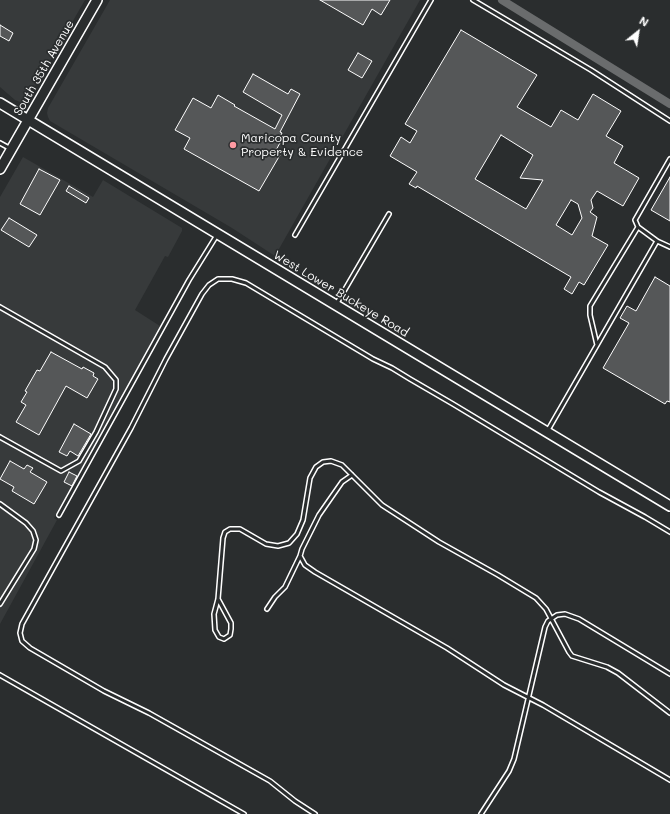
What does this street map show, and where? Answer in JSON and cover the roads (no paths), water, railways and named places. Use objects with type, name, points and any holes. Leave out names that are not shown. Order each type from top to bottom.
[{"type":"main road","name":"South 35th Avenue","points":[[0,170],[97,0]]},
{"type":"main road","name":"West Lower Buckeye Road","points":[[0,103],[670,506]]},
{"type":"lane","points":[[295,235],[431,0]]},
{"type":"lane","points":[[473,0],[591,70],[670,121]]},
{"type":"lane","points":[[0,143],[11,149]]},
{"type":"lane","points":[[670,159],[635,220],[638,227],[657,241],[670,247]]},
{"type":"lane","points":[[336,305],[389,214]]},
{"type":"lane","points":[[597,345],[590,315],[590,306],[638,227]]},
{"type":"lane","points":[[59,515],[189,280],[218,234]]},
{"type":"lane","points":[[547,432],[657,241]]},
{"type":"lane","points":[[315,814],[295,801],[270,781],[150,713],[104,691],[30,648],[22,641],[20,633],[22,624],[131,428],[166,359],[202,294],[209,285],[218,279],[232,279],[246,283],[373,359],[392,368],[454,404],[599,492],[670,532]]},
{"type":"lane","points":[[0,307],[105,367],[116,380],[116,388],[96,432],[78,461],[62,471],[0,437]]},
{"type":"lane","points":[[218,599],[231,622],[230,635],[224,639],[219,637],[215,630],[214,614],[218,599],[223,538],[225,532],[230,528],[240,529],[266,544],[278,546],[289,543],[297,534],[303,520],[310,478],[316,468],[323,462],[332,461],[342,465],[382,505],[440,542],[536,598],[546,609],[572,656],[607,667],[618,673],[670,713]]},
{"type":"lane","points":[[267,609],[275,597],[285,587],[319,515],[342,482],[352,475]]},
{"type":"lane","points":[[0,504],[26,523],[33,531],[36,540],[34,549],[0,604]]},
{"type":"lane","points":[[300,556],[305,565],[315,572],[440,644],[504,686],[528,698],[670,780]]},
{"type":"lane","points":[[481,814],[509,772],[514,759],[544,627],[551,619],[557,615],[565,614],[579,619],[670,674]]},
{"type":"lane","points":[[0,675],[244,814]]},
{"type":"waterway","points":[[502,0],[670,104]]},
{"type":"place","name":"Maricopa County Property & Evidence","points":[[233,145]]}]
